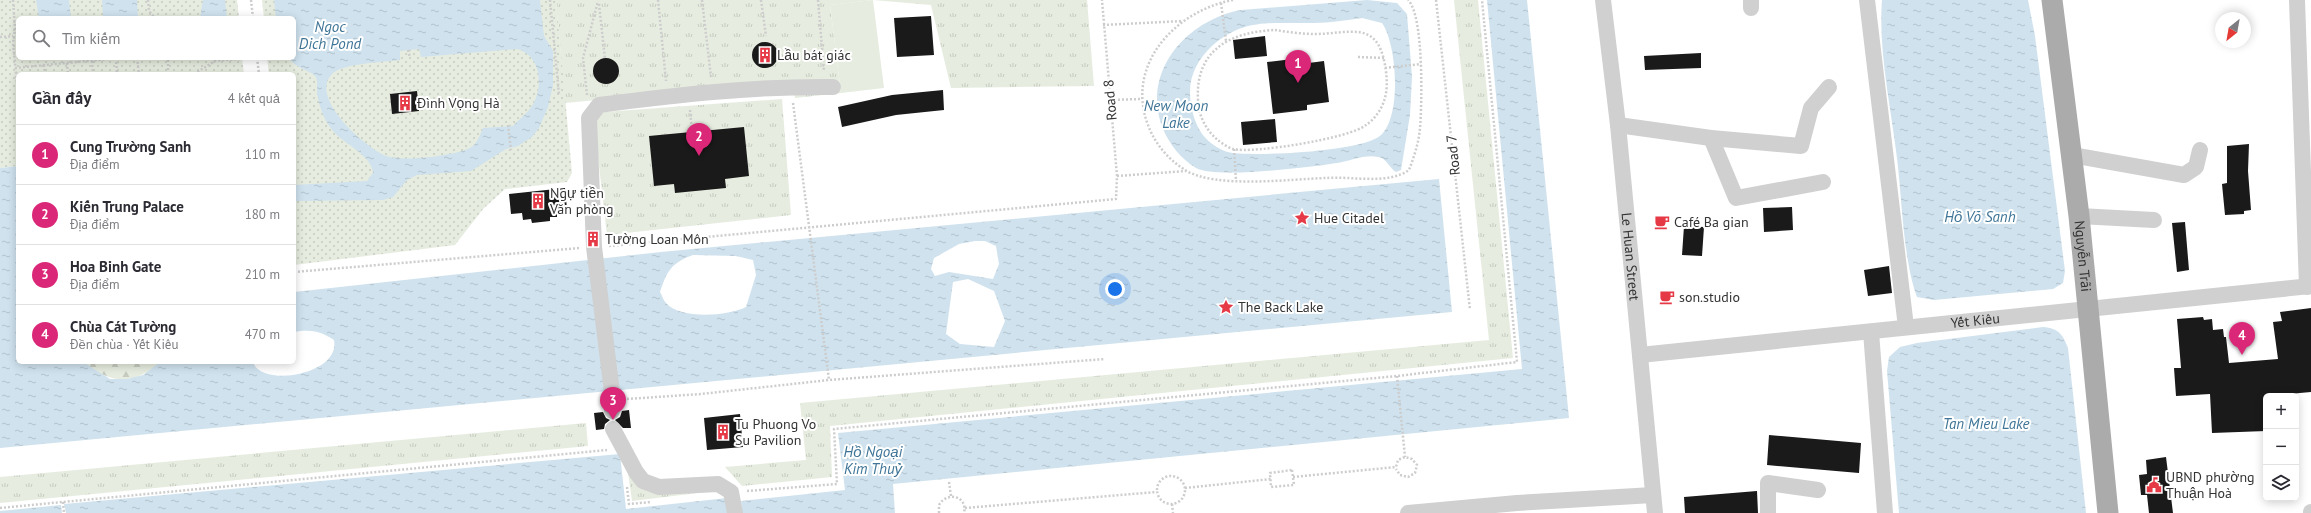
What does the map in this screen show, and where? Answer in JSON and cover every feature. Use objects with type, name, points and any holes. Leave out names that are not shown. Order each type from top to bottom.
[{"type":"main road","name":"Nguyễn Trãi","points":[[2052,0],[2079,216],[2108,513]]},
{"type":"street","name":"Le Huan Street","points":[[1603,0],[1618,125],[1655,513]]},
{"type":"street","points":[[1867,0],[1906,327]]},
{"type":"street","points":[[2297,0],[2309,286]]},
{"type":"street","points":[[615,402],[594,253],[589,118],[599,105],[667,97],[790,86],[829,87]]},
{"type":"street","points":[[1618,125],[1711,138],[1801,146],[1811,108],[1829,87]]},
{"type":"street","points":[[1711,138],[1736,198],[1823,182]]},
{"type":"street","points":[[2072,155],[2184,174],[2196,167],[2200,150]]},
{"type":"street","points":[[2079,216],[2154,220]]},
{"type":"street","name":"Yết Kiêu","points":[[1640,355],[2309,286]]},
{"type":"street","points":[[1871,332],[1885,513]]},
{"type":"street","points":[[618,438],[636,472],[643,481],[659,487],[718,484],[733,501]]},
{"type":"street","points":[[1768,513],[1768,483],[1818,490]]},
{"type":"street","points":[[1408,513],[1518,508],[1653,495]]},
{"type":"path","points":[[13,0],[16,76]]},
{"type":"path","points":[[148,0],[149,10],[154,16]]},
{"type":"path","points":[[251,0],[253,16]]},
{"type":"path","points":[[550,0],[559,95]]},
{"type":"path","points":[[658,0],[667,97]]},
{"type":"path","points":[[702,0],[713,93]]},
{"type":"path","points":[[761,0],[766,36]]},
{"type":"path","points":[[818,0],[829,87]]},
{"type":"path","name":"Road 8","points":[[810,228],[1116,199],[1118,176],[1103,25],[1102,0]]},
{"type":"path","points":[[1232,0],[1201,11],[1184,21],[1161,41],[1149,61],[1143,79],[1141,99],[1144,116],[1153,138],[1164,153],[1186,171],[1203,177],[1236,181],[1401,176],[1410,170],[1420,130],[1421,64],[1418,29],[1408,0]]},
{"type":"path","name":"Road 7","points":[[1436,0],[1470,310]]},
{"type":"path","points":[[733,501],[837,484],[834,430],[1396,376],[1518,362],[1482,0]]},
{"type":"path","points":[[598,1],[605,58]]},
{"type":"path","points":[[589,118],[584,58],[598,1]]},
{"type":"path","points":[[1221,3],[1226,41]]},
{"type":"path","points":[[1103,25],[1184,21]]},
{"type":"path","points":[[1263,31],[1315,34],[1357,31],[1366,33],[1377,41],[1384,58],[1387,85],[1384,102],[1377,115],[1366,126],[1332,138],[1278,147],[1234,149],[1217,140],[1205,124],[1198,109],[1197,87],[1199,73],[1207,58],[1226,41],[1244,33],[1263,31]]},
{"type":"path","points":[[0,37],[14,36]]},
{"type":"path","points":[[408,50],[410,58]]},
{"type":"path","points":[[1358,57],[1384,58]]},
{"type":"path","points":[[15,68],[100,60]]},
{"type":"path","points":[[117,60],[118,72]]},
{"type":"path","points":[[138,60],[139,72]]},
{"type":"path","points":[[168,60],[168,72]]},
{"type":"path","points":[[197,72],[215,61],[222,60]]},
{"type":"path","points":[[257,60],[259,72]]},
{"type":"path","points":[[92,61],[93,72]]},
{"type":"path","points":[[67,63],[68,72]]},
{"type":"path","points":[[1386,68],[1421,64]]},
{"type":"path","points":[[44,65],[45,72]]},
{"type":"path","points":[[790,86],[829,380]]},
{"type":"path","points":[[1110,100],[1141,99]]},
{"type":"path","points":[[690,114],[692,132]]},
{"type":"path","points":[[508,124],[511,150]]},
{"type":"path","points":[[1234,149],[1236,181]]},
{"type":"path","points":[[1118,176],[1186,171]]},
{"type":"path","points":[[296,272],[594,253],[810,228]]},
{"type":"path","points":[[615,402],[829,380],[1105,359]]},
{"type":"path","points":[[1396,376],[1405,457]]},
{"type":"path","points":[[0,508],[63,504],[618,438]]},
{"type":"path","points":[[1293,477],[1396,467],[1398,460],[1405,457],[1415,462],[1415,473],[1404,477],[1396,469]]},
{"type":"path","points":[[1292,470],[1294,485],[1271,487],[1270,479],[1270,472],[1292,470]]},
{"type":"path","points":[[1168,476],[1176,477],[1182,481],[1185,488],[1184,495],[1180,502],[1172,504],[1165,504],[1159,499],[1156,492],[1157,485],[1162,479],[1168,476]]},
{"type":"path","points":[[1185,488],[1270,479]]},
{"type":"path","points":[[949,482],[951,496]]},
{"type":"path","points":[[965,508],[1156,492]]},
{"type":"path","points":[[939,513],[939,505],[942,500],[951,496],[959,498],[965,508],[964,513]]},
{"type":"path","points":[[63,504],[64,513]]},
{"type":"path","points":[[1172,504],[1173,513]]},
{"type":"green space","points":[[0,0],[237,0],[239,16],[16,16],[16,60],[242,60],[244,72],[16,72],[16,166],[0,168]]},
{"type":"green space","points":[[262,0],[556,0],[572,173],[567,182],[505,189],[483,209],[455,245],[296,265],[296,72],[269,72],[267,60],[296,60],[296,16],[264,16]]},
{"type":"green space","points":[[556,0],[873,0],[830,5],[841,93],[795,98],[793,81],[565,103]]},
{"type":"green space","points":[[873,0],[1087,0],[1094,86],[951,88],[931,5]]},
{"type":"green space","points":[[873,0],[884,88],[841,93],[830,5]]},
{"type":"green space","points":[[1454,0],[1478,0],[1513,358],[830,426],[832,477],[742,486],[725,467],[806,460],[800,403],[1489,340]]},
{"type":"green space","points":[[782,99],[791,215],[607,235],[594,123],[595,118],[604,112]]},
{"type":"green space","points":[[86,364],[158,364],[141,375],[122,379],[103,375]]},
{"type":"green space","points":[[586,423],[588,446],[0,503],[0,477]]},
{"type":"green space","points":[[628,472],[714,491],[632,501]]},
{"type":"water","points":[[36,0],[69,0],[71,16],[39,16]]},
{"type":"water","points":[[102,0],[137,0],[138,16],[103,16]]},
{"type":"water","points":[[203,0],[225,0],[227,16],[200,16]]},
{"type":"water","name":"Ngoc Dich Pond","points":[[274,0],[540,0],[544,36],[553,51],[553,85],[548,107],[539,128],[532,137],[518,146],[506,149],[471,171],[417,175],[407,180],[393,197],[383,200],[296,201],[296,185],[367,181],[373,173],[369,162],[359,152],[338,136],[326,122],[318,99],[316,77],[290,60],[296,60],[296,16],[276,16]],"holes":[[[419,49],[421,57],[517,49],[525,52],[535,65],[539,81],[536,98],[526,114],[513,126],[483,128],[476,142],[470,148],[462,151],[441,156],[416,158],[394,158],[386,156],[366,143],[342,121],[333,108],[328,96],[327,84],[332,74],[337,70],[354,65],[400,60],[400,51]]]},
{"type":"water","name":"New Moon Lake","points":[[1367,0],[1397,3],[1407,14],[1412,77],[1410,115],[1401,170],[1396,172],[1384,159],[1373,156],[1337,163],[1264,171],[1207,171],[1196,168],[1181,156],[1163,129],[1158,108],[1158,88],[1163,69],[1173,52],[1187,37],[1203,25],[1221,16],[1241,10]],"holes":[[[1362,18],[1382,23],[1391,47],[1395,80],[1392,112],[1388,126],[1381,135],[1371,141],[1333,149],[1310,152],[1246,154],[1221,150],[1201,133],[1195,120],[1191,105],[1190,85],[1199,61],[1212,46],[1224,37],[1236,30],[1260,24],[1320,23]]]},
{"type":"water","name":"Hồ Ngoại Kim Thuỷ","points":[[1487,0],[1527,0],[1569,418],[893,484],[895,513],[742,513],[741,501],[845,490],[838,433],[1522,369]]},
{"type":"water","name":"Hồ Võ Sanh","points":[[1882,0],[2028,0],[2035,36],[2065,271],[2063,283],[2053,289],[1934,300],[1917,297],[1912,282],[1906,247],[1897,158],[1883,58],[1881,19]]},
{"type":"water","name":"The Back Lake","points":[[16,166],[16,364],[86,364],[110,379],[127,379],[143,375],[157,364],[254,364],[259,370],[270,374],[284,376],[299,374],[314,369],[325,362],[333,352],[334,340],[315,332],[296,332],[296,292],[661,252],[1439,179],[1452,312],[0,448],[0,168]],"holes":[[[985,241],[996,246],[999,264],[993,279],[949,272],[935,276],[931,269],[934,258],[959,244]],[[693,255],[736,256],[753,260],[756,275],[746,307],[728,313],[705,315],[682,312],[666,303],[660,292],[665,278],[675,265]],[[968,279],[994,291],[1005,321],[994,347],[960,344],[946,334],[953,282]]]},
{"type":"water","name":"Tan Mieu Lake","points":[[2043,327],[2053,329],[2060,333],[2068,348],[2086,513],[1899,513],[1887,371],[1889,357],[1900,347],[1917,343]]},
{"type":"water","points":[[620,454],[626,509],[727,498],[729,513],[66,513],[64,504]]},
{"type":"water","points":[[61,505],[62,513],[0,513],[0,511]]},
{"type":"building","points":[[931,16],[934,55],[897,57],[894,18]]},
{"type":"building","points":[[1265,36],[1267,56],[1235,59],[1233,40]]},
{"type":"building","name":"Lầu bát giác","points":[[765,42],[774,46],[778,55],[774,64],[765,68],[756,64],[752,55],[756,46]]},
{"type":"building","points":[[1701,53],[1701,68],[1645,70],[1644,56]]},
{"type":"building","points":[[606,58],[615,62],[619,71],[615,80],[606,84],[597,80],[593,71],[597,62]]},
{"type":"building","points":[[1301,58],[1301,64],[1324,61],[1329,102],[1307,105],[1307,110],[1273,114],[1267,62]]},
{"type":"building","points":[[943,90],[944,110],[896,115],[842,127],[838,107],[892,95]]},
{"type":"building","name":"Đình Vọng Hà","points":[[417,91],[419,111],[392,114],[390,94]]},
{"type":"building","points":[[1275,119],[1277,142],[1243,145],[1241,122]]},
{"type":"building","points":[[744,127],[749,176],[725,179],[726,188],[675,193],[674,184],[654,186],[649,136]]},
{"type":"building","points":[[2249,144],[2248,171],[2251,210],[2244,211],[2244,214],[2225,215],[2222,184],[2227,183],[2227,146]]},
{"type":"building","name":"Ngự tiền Văn phòng","points":[[565,188],[567,209],[557,210],[557,217],[550,217],[550,221],[532,223],[531,219],[523,220],[522,213],[511,214],[509,194]]},
{"type":"building","points":[[1792,207],[1793,230],[1764,232],[1763,208]]},
{"type":"building","points":[[2185,222],[2189,270],[2177,272],[2172,223]]},
{"type":"building","points":[[1684,226],[1704,227],[1702,256],[1682,255]]},
{"type":"building","points":[[1889,266],[1892,293],[1868,296],[1864,270]]},
{"type":"building","points":[[2311,308],[2311,392],[2263,393],[2263,431],[2212,433],[2210,394],[2176,396],[2174,368],[2181,368],[2177,319],[2203,317],[2204,320],[2212,319],[2213,330],[2223,329],[2224,337],[2226,337],[2229,363],[2278,359],[2273,322],[2282,321],[2280,312]]},
{"type":"building","points":[[629,410],[631,428],[623,428],[615,420],[620,417],[622,411]]},
{"type":"building","points":[[603,412],[606,418],[610,420],[605,424],[604,429],[596,430],[594,413]]},
{"type":"building","name":"Tu Phuong Vo Su Pavilion","points":[[740,414],[743,447],[707,450],[704,418]]},
{"type":"building","points":[[1769,435],[1861,443],[1859,473],[1767,465]]},
{"type":"building","name":"UBND phường Thuận Hoà","points":[[2166,457],[2173,513],[2149,513],[2147,495],[2141,495],[2139,475],[2147,474],[2146,460]]},
{"type":"building","points":[[1757,491],[1758,513],[1685,513],[1684,497]]},
{"type":"place","name":"Lầu bát giác","points":[[765,55]]},
{"type":"place","name":"Cung Trường Sanh","points":[[1298,83]]},
{"type":"place","name":"Đình Vọng Hà","points":[[405,103]]},
{"type":"place","name":"Kiến Trung Palace","points":[[699,156]]},
{"type":"place","name":"Ngự tiền Văn phòng","points":[[538,201]]},
{"type":"place","name":"Hue Citadel","points":[[1302,218]]},
{"type":"place","name":"Café Ba gian","points":[[1662,222]]},
{"type":"place","name":"Tường Loan Môn","points":[[593,239]]},
{"type":"place","name":"son.studio","points":[[1667,297]]},
{"type":"place","name":"The Back Lake","points":[[1226,307]]},
{"type":"place","name":"Chùa Cát Tường","points":[[2242,355]]},
{"type":"place","name":"Hoa Binh Gate","points":[[613,420]]},
{"type":"place","name":"Tu Phuong Vo Su Pavilion","points":[[723,432]]},
{"type":"place","name":"UBND phường Thuận Hoà","points":[[2154,485]]}]
